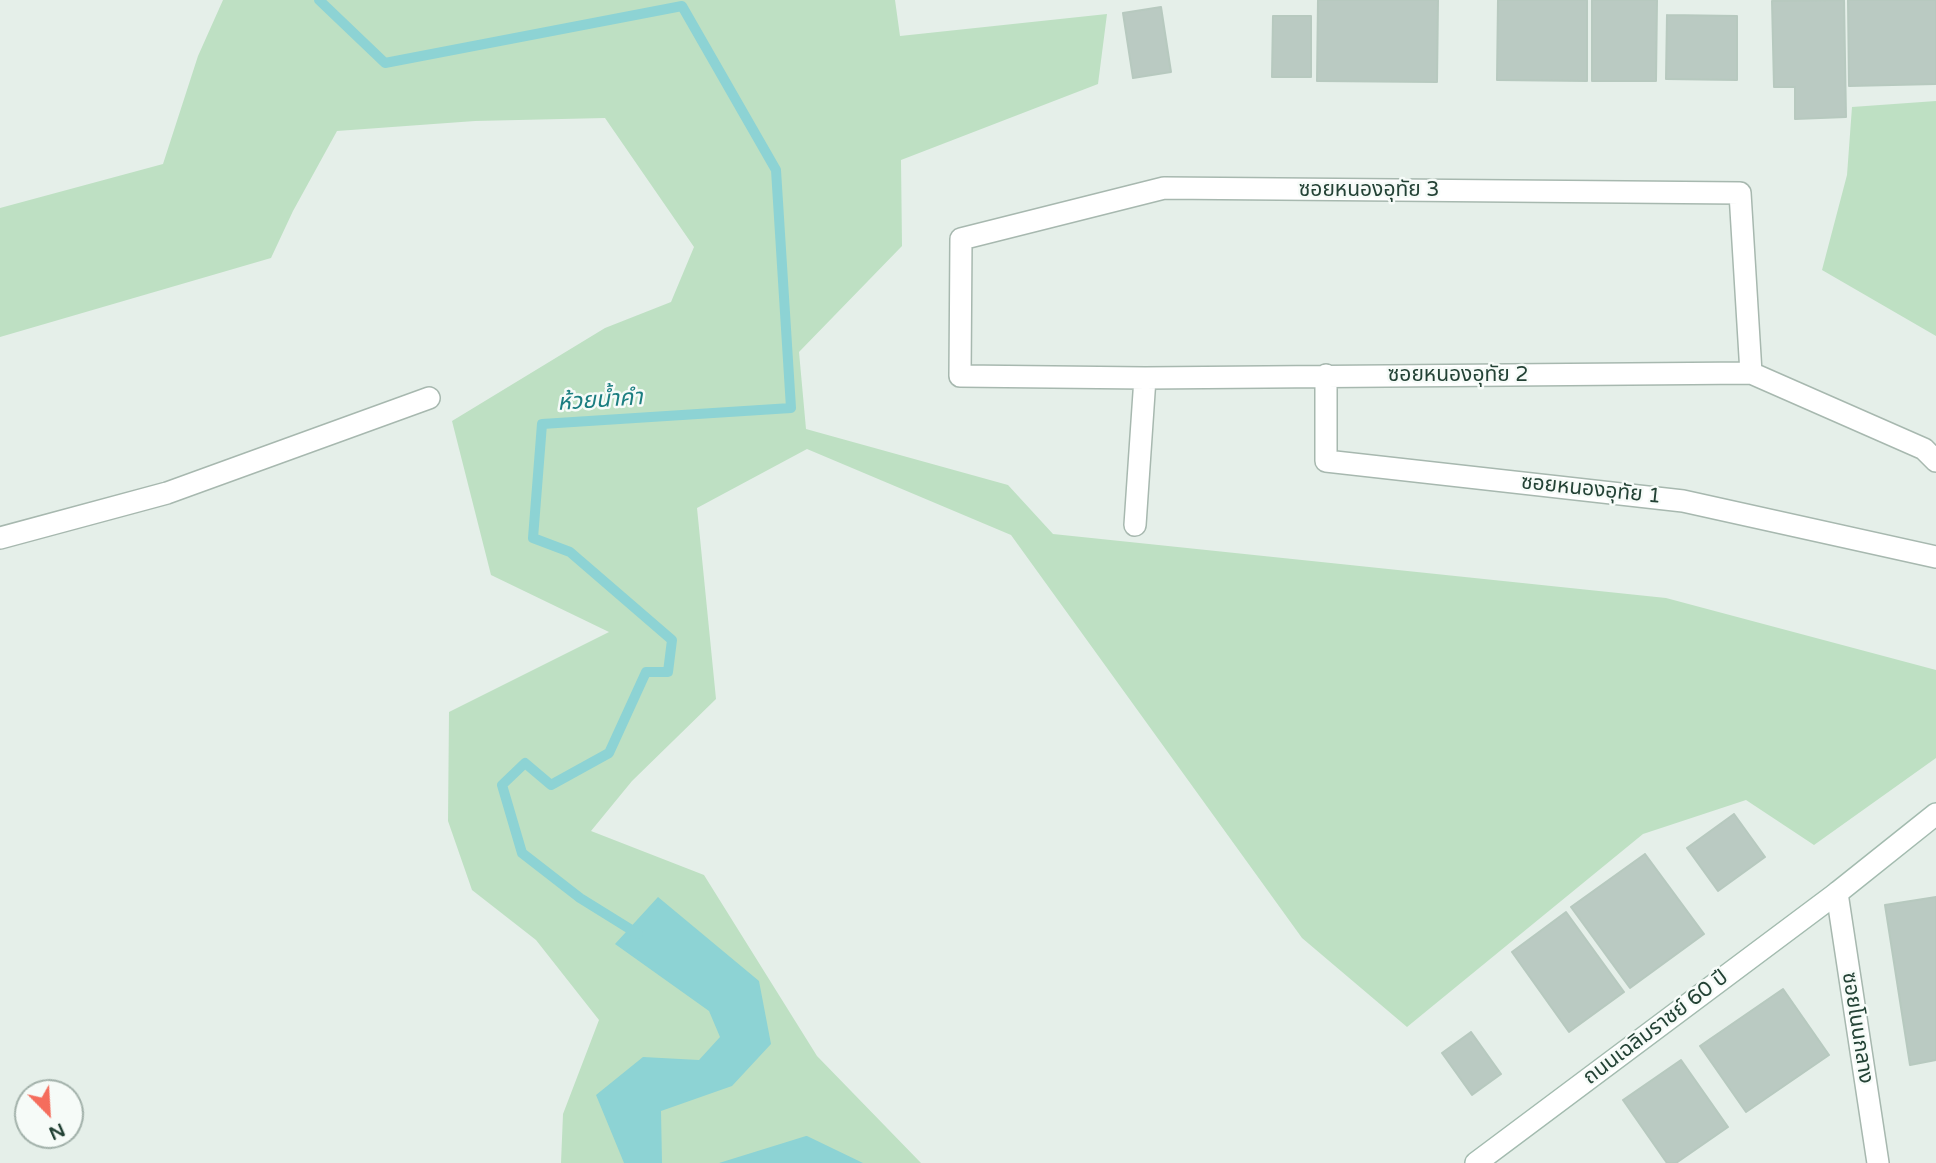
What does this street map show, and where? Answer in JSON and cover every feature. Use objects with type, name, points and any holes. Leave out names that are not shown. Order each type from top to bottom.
[{"type":"street","name":"ซอยหนองอุทัย 3","points":[[960,376],[961,239],[1164,188],[1740,193],[1751,373]]},
{"type":"street","name":"ซอยหนองอุทัย 2","points":[[960,376],[1145,378],[1751,373],[1924,449],[1936,461]]},
{"type":"street","name":"ซอยหนองอุทัย 1","points":[[1326,375],[1326,461],[1683,501],[1936,557]]},
{"type":"street","points":[[1135,525],[1145,378]]},
{"type":"street","points":[[0,538],[167,493],[429,398]]},
{"type":"street","name":"ถนนเฉลิมราชย์ 60 ปี","points":[[1476,1163],[1837,893],[1936,814]]},
{"type":"street","name":"ซอยโนนกลาง","points":[[1837,893],[1878,1163]]},
{"type":"green space","points":[[223,0],[895,0],[900,36],[1107,14],[1098,84],[901,160],[902,246],[799,352],[806,429],[1008,485],[1053,534],[1666,598],[1936,670],[1936,758],[1814,845],[1746,800],[1643,834],[1407,1027],[1302,938],[1011,535],[807,449],[697,508],[716,699],[632,781],[591,831],[704,875],[817,1056],[921,1163],[561,1163],[563,1114],[599,1020],[536,940],[472,890],[448,821],[449,712],[609,632],[491,575],[452,421],[605,328],[671,302],[694,247],[605,118],[475,121],[337,131],[293,211],[271,258],[0,337],[0,208],[163,164],[198,56]]},
{"type":"green space","points":[[1936,101],[1936,336],[1822,270],[1847,175],[1852,107]]},
{"type":"water","points":[[658,897],[759,981],[771,1044],[732,1086],[661,1111],[662,1163],[624,1163],[596,1095],[643,1057],[699,1060],[720,1037],[709,1011],[615,944]]},
{"type":"water","points":[[806,1136],[863,1163],[719,1163]]},
{"type":"building","points":[[1318,0],[1438,0],[1437,82],[1317,81]]},
{"type":"building","points":[[1498,0],[1587,0],[1587,81],[1497,80]]},
{"type":"building","points":[[1592,0],[1657,0],[1656,81],[1592,81]]},
{"type":"building","points":[[1844,0],[1846,117],[1795,119],[1795,87],[1774,87],[1772,1]]},
{"type":"building","points":[[1848,0],[1936,0],[1936,84],[1849,86]]},
{"type":"building","points":[[1161,7],[1171,72],[1133,78],[1123,13]]},
{"type":"building","points":[[1667,15],[1737,16],[1737,80],[1666,79]]},
{"type":"building","points":[[1273,16],[1311,16],[1311,77],[1272,77]]},
{"type":"building","points":[[1734,814],[1765,857],[1718,891],[1687,848]]},
{"type":"building","points":[[1645,854],[1704,934],[1630,988],[1571,907]]},
{"type":"building","points":[[1936,897],[1936,1060],[1910,1065],[1885,905]]},
{"type":"building","points":[[1566,912],[1624,992],[1569,1032],[1512,952]]},
{"type":"building","points":[[1783,989],[1829,1055],[1746,1112],[1700,1046]]},
{"type":"building","points":[[1471,1032],[1501,1074],[1472,1095],[1442,1053]]},
{"type":"building","points":[[1681,1060],[1728,1127],[1676,1163],[1667,1163],[1623,1100]]},
{"type":"waterway","name":"ห้วยน้ำคำ","points":[[319,0],[385,63],[682,6],[776,170],[791,408],[542,424],[533,538],[570,552],[672,640],[668,672],[646,672],[609,753],[551,785],[525,763],[502,785],[522,853],[580,898],[638,934]]}]
